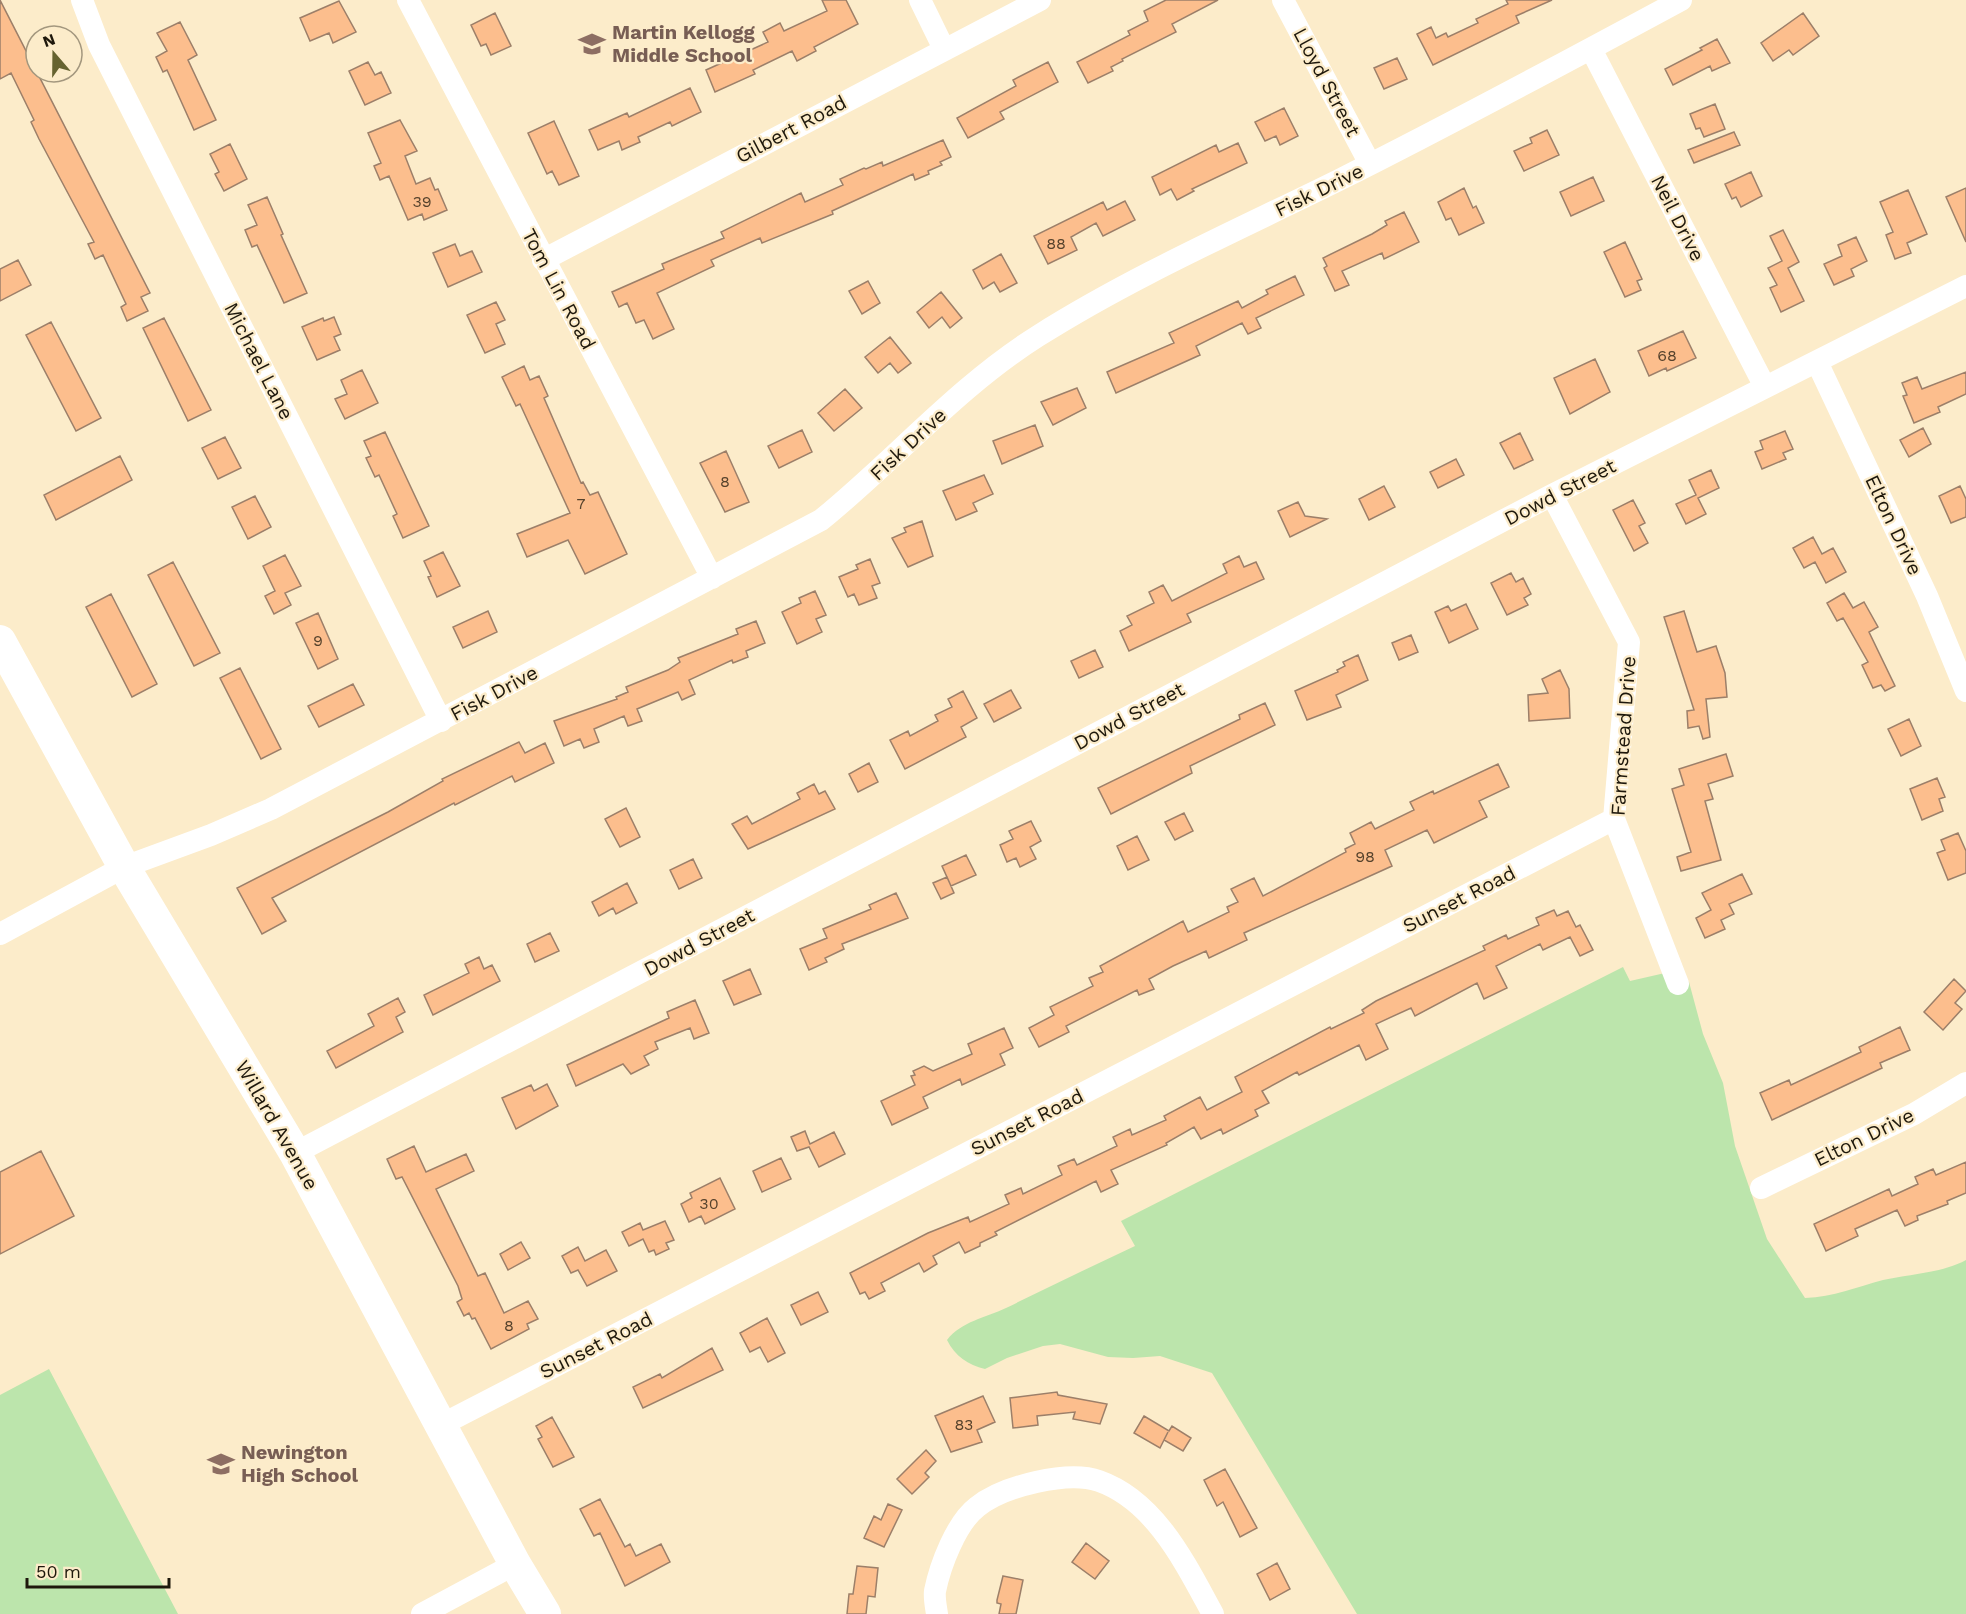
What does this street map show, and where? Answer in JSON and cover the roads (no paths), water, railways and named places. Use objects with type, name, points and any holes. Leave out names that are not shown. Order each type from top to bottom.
[{"type":"main road","name":"Willard Avenue","points":[[0,641],[123,867],[295,1153],[515,1564],[545,1614]]},
{"type":"street","name":"Michael Lane","points":[[82,0],[99,45],[441,721]]},
{"type":"street","name":"Tom Lin Road","points":[[408,0],[712,578]]},
{"type":"street","points":[[920,0],[944,49]]},
{"type":"street","name":"Gilbert Road","points":[[543,260],[1040,0]]},
{"type":"street","name":"Lloyd Street","points":[[1283,0],[1370,164]]},
{"type":"street","name":"Fisk Drive","points":[[0,934],[123,867],[211,835],[271,809],[821,520],[859,490],[981,375],[1036,337],[1102,297],[1370,164],[1681,0]]},
{"type":"street","name":"Neil Drive","points":[[1591,48],[1765,387]]},
{"type":"street","name":"Dowd Street","points":[[295,1153],[1552,495],[1966,286]]},
{"type":"street","name":"Elton Drive","points":[[1817,362],[1927,596],[1966,691]]},
{"type":"street","name":"Farmstead Drive","points":[[1552,495],[1629,642],[1614,819],[1678,984]]},
{"type":"street","name":"Sunset Road","points":[[441,1425],[1614,819]]},
{"type":"street","name":"Elton Drive","points":[[1761,1188],[1914,1114],[1966,1083]]},
{"type":"street","points":[[938,1614],[934,1593],[952,1539],[977,1507],[1021,1486],[1065,1476],[1099,1481],[1137,1502],[1161,1529],[1213,1614]]},
{"type":"street","points":[[422,1614],[515,1564]]},
{"type":"place","name":"Martin Kellogg Middle School","points":[[592,44]]},
{"type":"place","name":"Newington High School","points":[[221,1464]]}]
